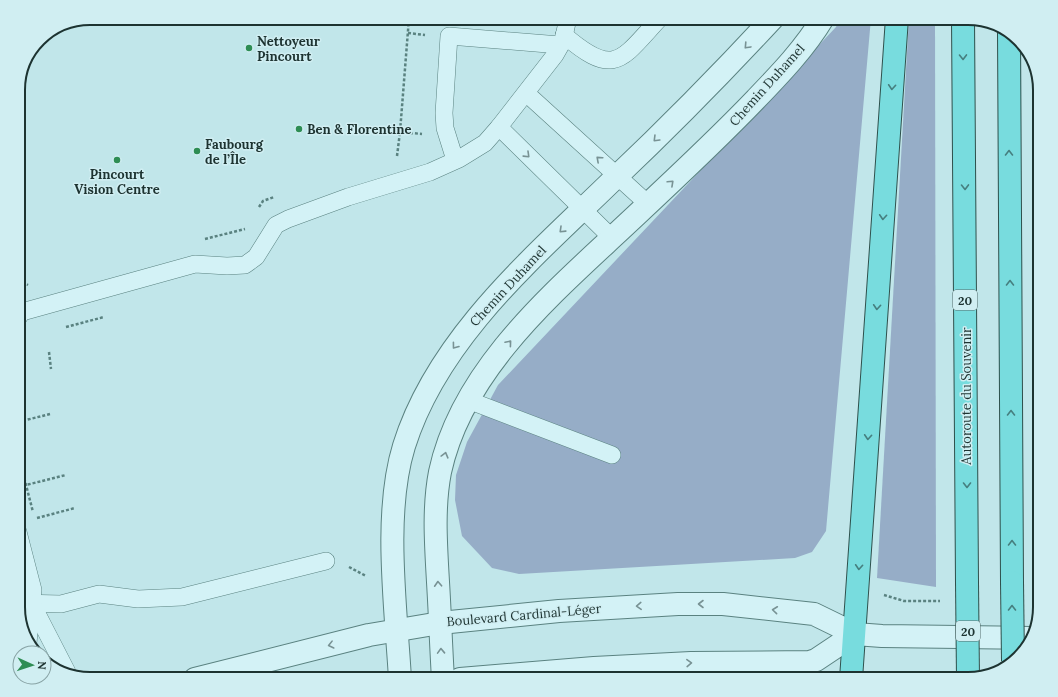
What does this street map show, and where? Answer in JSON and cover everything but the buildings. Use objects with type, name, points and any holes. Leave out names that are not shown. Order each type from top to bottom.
[{"type":"highway","points":[[851,672],[897,25]]},
{"type":"highway","name":"Autoroute du Souvenir","points":[[963,25],[968,672]]},
{"type":"highway","points":[[1009,40],[1013,654]]},
{"type":"street","name":"Chemin Duhamel","points":[[400,672],[393,511],[396,485],[404,447],[426,391],[439,367],[466,331],[541,250],[725,70],[767,25]]},
{"type":"street","name":"Chemin Duhamel","points":[[443,672],[436,542],[436,496],[447,447],[468,400],[480,379],[511,340],[571,276],[734,123],[781,73],[802,48],[818,25]]},
{"type":"street","name":"Boulevard Cardinal-Léger","points":[[223,672],[397,629],[440,622],[559,611],[678,604],[723,604],[814,614],[854,634],[882,636],[1025,638]]},
{"type":"street","points":[[545,672],[677,664],[810,662],[816,660],[854,634]]},
{"type":"lane","points":[[25,311],[195,264],[227,266],[245,265],[256,257],[276,225],[288,219],[348,197],[430,172],[455,160],[485,143],[499,127],[526,93],[562,40],[566,25]]},
{"type":"lane","points":[[455,160],[445,128],[444,113],[449,36],[562,40],[599,59],[610,60],[620,58],[629,51],[653,25]]},
{"type":"lane","points":[[526,93],[648,204]]},
{"type":"lane","points":[[499,127],[612,238]]},
{"type":"lane","points":[[468,400],[612,455]]},
{"type":"lane","points":[[25,559],[32,586],[25,604],[26,619]]},
{"type":"lane","points":[[25,604],[61,604],[99,594],[138,599],[182,597],[326,560]]},
{"type":"lane","points":[[25,604],[63,666]]},
{"type":"path","points":[[391,158],[398,156],[408,25]]},
{"type":"path","points":[[256,212],[263,200],[276,197]]},
{"type":"path","points":[[203,239],[245,230],[248,224]]},
{"type":"path","points":[[25,284],[29,286]]},
{"type":"path","points":[[63,328],[104,317]]},
{"type":"path","points":[[48,352],[51,369]]},
{"type":"path","points":[[25,420],[50,414]]},
{"type":"path","points":[[25,486],[66,474]]},
{"type":"path","points":[[34,518],[76,508]]},
{"type":"path","points":[[326,560],[342,563],[369,578]]},
{"type":"shaded area","points":[[837,25],[870,25],[826,531],[812,552],[795,558],[519,574],[492,568],[462,536],[455,500],[456,475],[467,442],[498,385]]},
{"type":"shaded area","points":[[909,25],[935,25],[936,587],[877,578]]},
{"type":"place","name":"Nettoyeur Pincourt","points":[[249,48]]},
{"type":"place","name":"Ben & Florentine","points":[[299,129]]},
{"type":"place","name":"Faubourg de l’Île","points":[[197,151]]},
{"type":"place","name":"Pincourt Vision Centre","points":[[117,160]]}]
